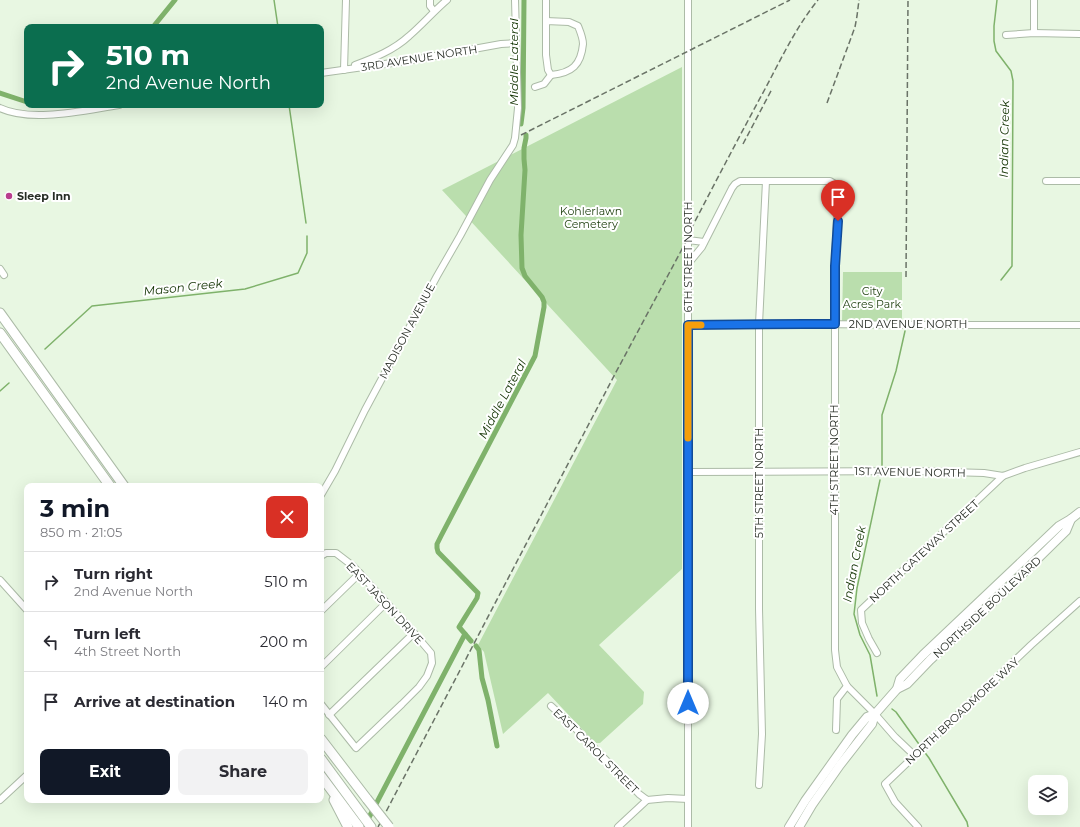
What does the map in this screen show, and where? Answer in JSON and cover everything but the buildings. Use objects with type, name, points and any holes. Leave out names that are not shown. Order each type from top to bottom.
[{"type":"highway","points":[[0,307],[43,373]]},
{"type":"highway","points":[[0,313],[122,483]]},
{"type":"highway","points":[[0,333],[108,483]]},
{"type":"highway","points":[[324,744],[389,827]]},
{"type":"highway","points":[[324,763],[371,827]]},
{"type":"highway","points":[[324,780],[354,825]]},
{"type":"main road","name":"NORTHSIDE BOULEVARD","points":[[799,827],[812,805],[840,765],[872,724],[875,714],[897,689],[900,680],[923,655],[1059,526],[1080,512]]},
{"type":"main road","name":"NORTHSIDE BOULEVARD","points":[[789,827],[805,801],[852,735],[867,717],[875,714]]},
{"type":"street","points":[[346,0],[344,70],[371,59],[409,37],[447,0]]},
{"type":"street","points":[[430,0],[430,6],[434,11]]},
{"type":"street","name":"MADISON AVENUE","points":[[324,490],[335,471],[368,403],[496,169],[513,145],[518,108],[515,0]]},
{"type":"street","points":[[546,0],[546,55],[548,70],[552,75]]},
{"type":"street","name":"6TH STREET NORTH","points":[[688,0],[688,827]]},
{"type":"street","points":[[1034,0],[1034,33]]},
{"type":"street","points":[[534,87],[544,84],[552,75],[571,70],[579,61],[583,43],[578,26],[569,22],[546,20]]},
{"type":"street","points":[[1006,35],[1034,33],[1080,34]]},
{"type":"street","name":"3RD AVENUE NORTH","points":[[324,73],[413,60],[501,44],[516,43]]},
{"type":"street","points":[[0,108],[17,113],[32,115],[53,114],[97,108]]},
{"type":"street","points":[[688,264],[702,247],[732,188],[740,181],[766,181]]},
{"type":"street","name":"4TH STREET NORTH","points":[[766,181],[830,181],[835,184],[838,190],[835,266],[834,472],[835,650],[837,667],[847,686],[895,737],[919,752]]},
{"type":"street","name":"5TH STREET NORTH","points":[[759,785],[762,734],[759,609],[760,324],[766,181]]},
{"type":"street","points":[[1046,181],[1080,181]]},
{"type":"street","points":[[688,240],[704,242]]},
{"type":"street","points":[[0,269],[4,275]]},
{"type":"street","name":"2ND AVENUE NORTH","points":[[688,325],[1080,325]]},
{"type":"street","name":"1ST AVENUE NORTH","points":[[688,472],[916,471],[984,473],[1003,476],[1080,452]]},
{"type":"street","name":"NORTH GATEWAY STREET","points":[[877,653],[862,623],[861,610],[1003,476]]},
{"type":"street","name":"EAST JASON DRIVE","points":[[324,554],[336,553],[353,566],[431,653],[432,663],[427,676],[419,687],[356,748],[329,715]]},
{"type":"street","points":[[324,608],[360,574]]},
{"type":"street","points":[[0,580],[24,607]]},
{"type":"street","name":"NORTH BROADMORE WAY","points":[[918,827],[895,802],[885,784],[1031,645],[1080,601]]},
{"type":"street","points":[[324,664],[386,603]]},
{"type":"street","points":[[324,708],[329,715],[414,633]]},
{"type":"street","points":[[836,730],[836,699],[847,686]]},
{"type":"street","name":"EAST CAROL STREET","points":[[551,706],[572,725],[638,794],[646,800],[668,798],[688,799]]},
{"type":"street","points":[[0,800],[24,778]]},
{"type":"street","points":[[618,827],[646,800]]},
{"type":"green space","name":"Kohlerlawn Cemetery","points":[[682,67],[682,569],[599,645],[644,692],[643,704],[600,743],[595,743],[548,693],[503,734],[484,652],[478,645],[617,380],[442,190]]},
{"type":"green space","name":"City Acres Park","points":[[843,272],[902,272],[902,322],[842,322]]},
{"type":"waterway","points":[[155,24],[175,0]]},
{"type":"waterway","name":"Mason Creek","points":[[274,0],[278,24]]},
{"type":"waterway","name":"Middle Lateral","points":[[521,124],[523,108],[524,0]]},
{"type":"waterway","name":"Indian Creek","points":[[997,0],[994,41],[996,51],[1011,71],[1013,81],[1012,266],[1001,280]]},
{"type":"waterway","points":[[0,93],[24,101]]},
{"type":"waterway","name":"Mason Creek","points":[[289,108],[306,223]]},
{"type":"waterway","name":"Middle Lateral","points":[[471,641],[459,627],[477,598],[478,593],[438,552],[437,544],[535,356],[544,302],[542,297],[525,276],[522,268],[521,235],[525,170],[524,148],[526,135]]},
{"type":"waterway","name":"Mason Creek","points":[[45,349],[92,306],[245,289],[298,273],[307,253],[307,236]]},
{"type":"waterway","name":"Indian Creek","points":[[882,468],[882,415],[896,371],[905,331]]},
{"type":"waterway","name":"Mason Creek","points":[[0,391],[9,383]]},
{"type":"waterway","name":"Indian Creek","points":[[877,696],[870,655],[860,635],[854,614],[857,588],[880,480]]},
{"type":"waterway","points":[[364,827],[465,634]]},
{"type":"waterway","name":"Middle Lateral","points":[[476,646],[479,650],[482,678],[497,746]]},
{"type":"waterway","name":"Indian Creek","points":[[892,709],[896,712],[921,747]]},
{"type":"waterway","name":"Indian Creek","points":[[923,750],[967,822],[968,827]]},
{"type":"railway","points":[[521,135],[790,0]]},
{"type":"railway","points":[[378,827],[789,43],[818,0]]},
{"type":"railway","points":[[827,103],[855,27],[859,0]]},
{"type":"railway","points":[[906,277],[908,0]]},
{"type":"railway","points":[[743,144],[772,89]]},
{"type":"slow traffic","points":[[688,438],[688,325],[701,325]]},
{"type":"place","name":"Sleep Inn","points":[[9,196]]},
{"type":"route","points":[[688,703],[688,325],[835,324],[835,266],[838,221]]}]
